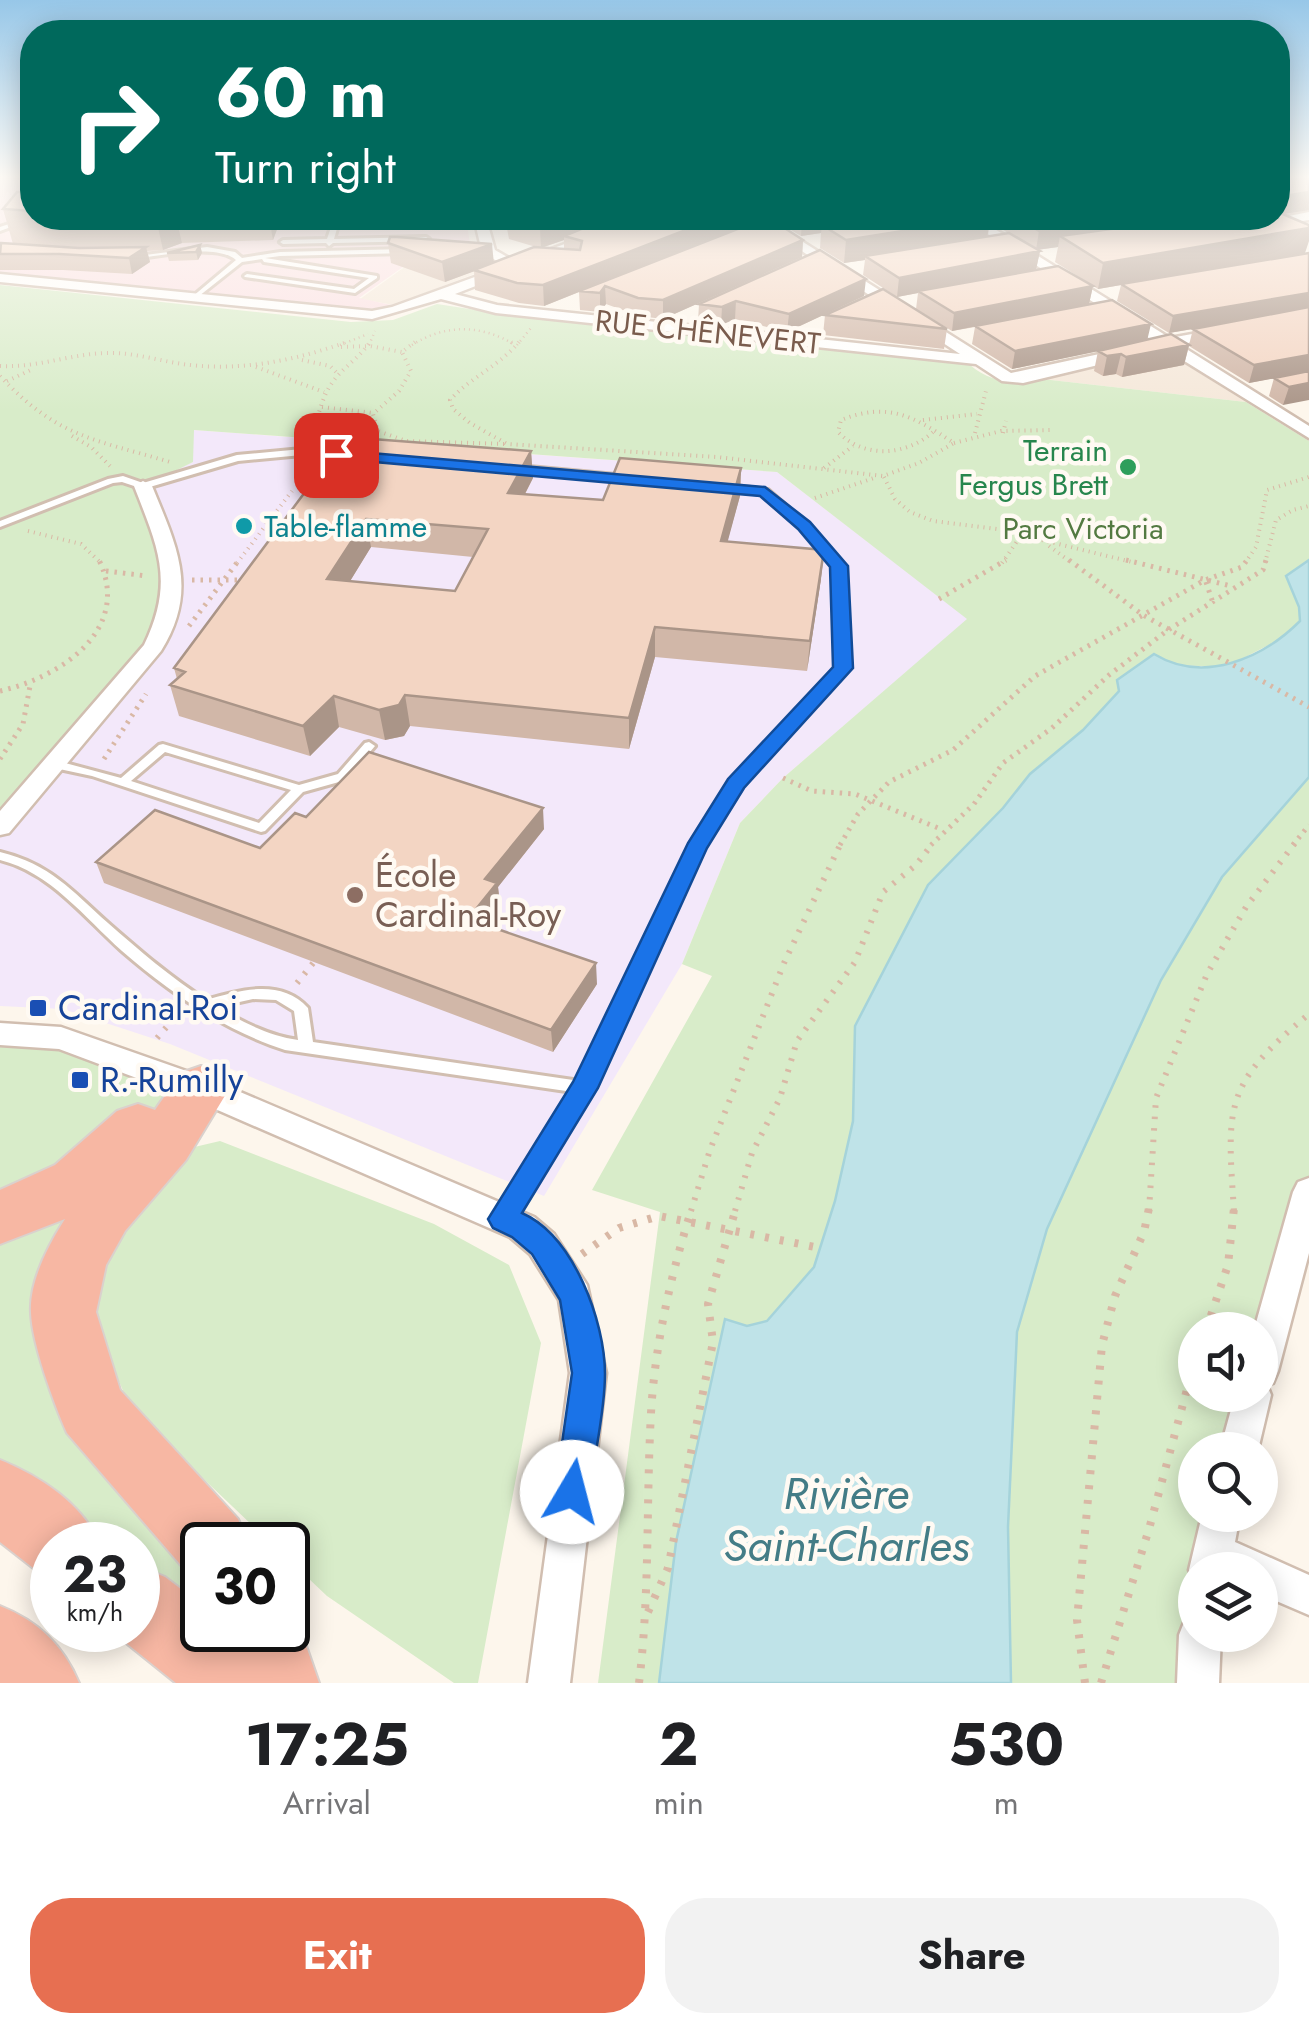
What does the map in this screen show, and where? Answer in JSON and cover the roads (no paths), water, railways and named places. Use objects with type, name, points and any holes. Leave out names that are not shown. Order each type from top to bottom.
[{"type":"highway","points":[[0,1216],[54,1198],[104,1166],[139,1127],[201,1089]]},
{"type":"highway","points":[[192,1522],[91,1409],[64,1312],[75,1259],[103,1212],[166,1143],[201,1089]]},
{"type":"highway","points":[[0,1496],[33,1522]]},
{"type":"highway","points":[[160,1621],[239,1683]]},
{"type":"highway","points":[[0,1646],[38,1683]]},
{"type":"highway","points":[[270,1652],[279,1683]]},
{"type":"street","points":[[491,254],[515,264]]},
{"type":"street","points":[[0,278],[372,315],[440,294],[545,254]]},
{"type":"street","points":[[813,254],[1008,378],[1232,329]]},
{"type":"street","points":[[1026,254],[1094,304],[1112,301],[1169,344],[1309,433]]},
{"type":"street","points":[[1034,258],[1054,255]]},
{"type":"street","points":[[803,266],[820,258]]},
{"type":"street","points":[[842,271],[860,268]]},
{"type":"street","points":[[1040,277],[1058,274]]},
{"type":"street","name":"RUE CHÊNEVERT","points":[[440,294],[540,320],[666,327],[979,360]]},
{"type":"street","points":[[540,320],[583,300]]},
{"type":"street","points":[[866,305],[913,301]]},
{"type":"street","points":[[666,327],[700,312]]},
{"type":"street","points":[[790,341],[821,326]]},
{"type":"street","points":[[950,340],[968,337]]},
{"type":"street","points":[[1243,393],[1276,386]]},
{"type":"street","points":[[0,826],[154,647],[170,617],[176,591],[172,561],[133,483]]},
{"type":"street","points":[[0,1034],[61,1038],[201,1089],[522,1227],[542,1244],[574,1296],[588,1373],[549,1683]]},
{"type":"street","points":[[1276,1312],[1309,1192]]},
{"type":"street","points":[[1278,1582],[1309,1595]]},
{"type":"street","points":[[1198,1683],[1199,1652]]},
{"type":"lane","points":[[116,257],[168,254]]},
{"type":"lane","points":[[234,254],[240,260]]},
{"type":"lane","points":[[194,298],[240,260],[291,254]]},
{"type":"lane","points":[[290,282],[325,254]]},
{"type":"lane","points":[[247,276],[355,291],[375,276],[260,259]]},
{"type":"lane","points":[[0,524],[133,483],[237,458],[282,454],[360,456]]},
{"type":"lane","points":[[495,467],[649,481]]},
{"type":"lane","points":[[503,1219],[584,1088],[696,848],[736,784],[843,668],[839,566],[804,526],[765,492],[707,486]]},
{"type":"lane","points":[[123,782],[163,748],[299,788],[342,777],[369,746]]},
{"type":"lane","points":[[54,764],[123,782],[260,828],[299,788]]},
{"type":"lane","points":[[0,856],[22,861],[45,874],[203,1006],[253,1035],[306,1047],[584,1088]]},
{"type":"lane","points":[[203,1006],[254,993],[276,994],[301,1008],[306,1047]]},
{"type":"water","name":"Rivière Saint-Charles","points":[[1309,560],[1309,777],[1222,877],[1161,980],[1047,1229],[1017,1332],[1008,1527],[1011,1683],[659,1683],[676,1542],[725,1319],[747,1326],[767,1321],[814,1267],[835,1201],[853,1121],[855,1026],[928,885],[1003,808],[1030,774],[1083,730],[1119,691],[1117,680],[1154,654],[1173,663],[1212,667],[1250,656],[1285,635],[1300,621],[1299,607],[1286,576]]},
{"type":"place","name":"Terrain Fergus Brett","points":[[1128,467]]},
{"type":"place","name":"Table-flamme","points":[[244,526]]},
{"type":"place","name":"École Cardinal-Roy","points":[[355,895]]},
{"type":"place","name":"Cardinal-Roi","points":[[38,1008]]},
{"type":"place","name":"R.-Rumilly","points":[[80,1080]]},
{"type":"park label","name":"Parc Victoria","points":[[1083,528]]}]
